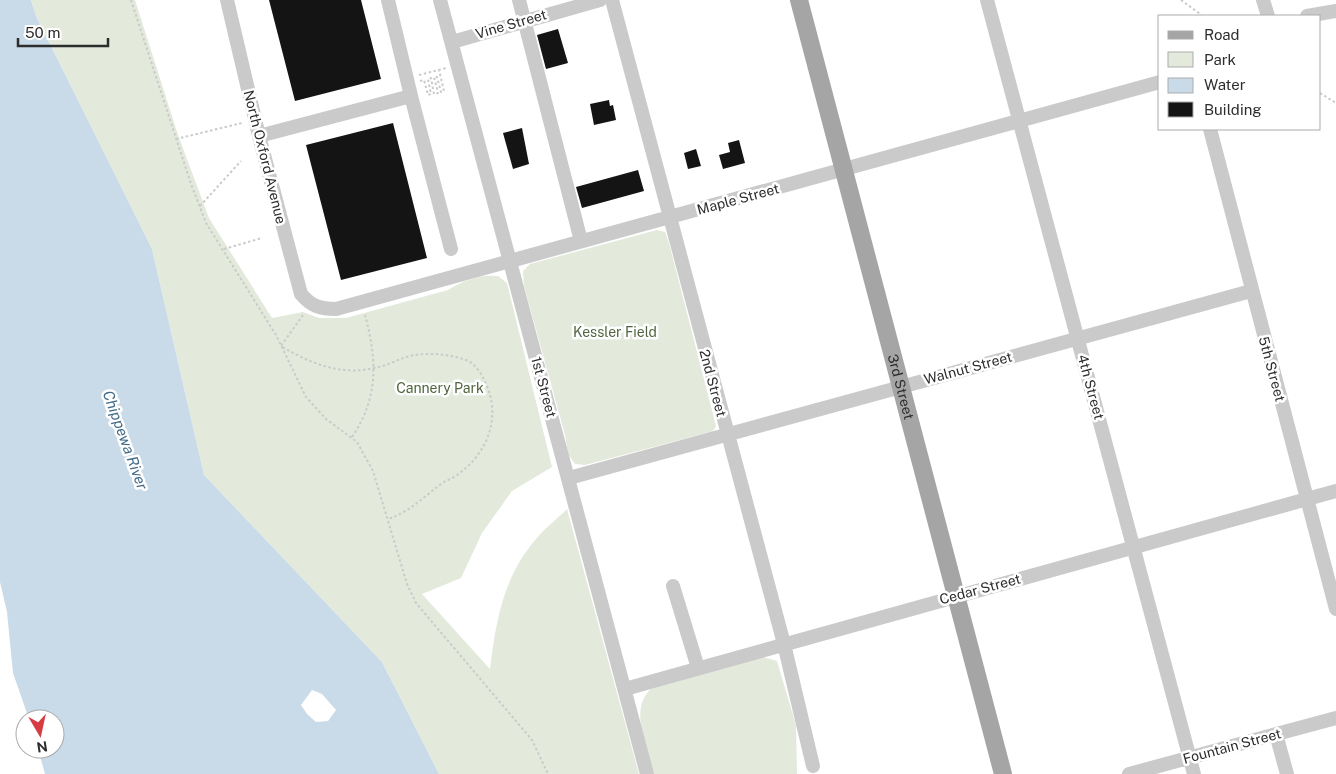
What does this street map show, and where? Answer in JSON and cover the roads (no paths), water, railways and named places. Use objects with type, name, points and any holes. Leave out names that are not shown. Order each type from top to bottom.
[{"type":"main road","name":"3rd Street","points":[[799,0],[1003,774]]},
{"type":"street","name":"North Oxford Avenue","points":[[227,0],[259,136],[301,294],[309,311]]},
{"type":"street","points":[[388,0],[450,249]]},
{"type":"street","name":"1st Street","points":[[440,0],[647,774]]},
{"type":"street","points":[[519,0],[581,241]]},
{"type":"street","name":"Vine Street","points":[[452,42],[524,20],[600,0]]},
{"type":"street","name":"2nd Street","points":[[612,0],[784,644],[814,766]]},
{"type":"street","name":"4th Street","points":[[987,0],[1194,774]]},
{"type":"street","points":[[1263,0],[1268,15]]},
{"type":"street","points":[[1313,15],[1336,11]]},
{"type":"street","name":"Maple Street","points":[[309,311],[336,310],[1158,83]]},
{"type":"street","points":[[259,136],[411,96]]},
{"type":"street","name":"5th Street","points":[[1210,130],[1336,609]]},
{"type":"street","name":"Walnut Street","points":[[569,478],[1251,291]]},
{"type":"street","name":"Cedar Street","points":[[625,689],[1336,491]]},
{"type":"street","points":[[673,586],[698,668]]},
{"type":"street","name":"Fountain Street","points":[[1129,774],[1336,718]]},
{"type":"street","points":[[1276,734],[1287,774]]},
{"type":"water","name":"Chippewa River","points":[[0,0],[31,0],[36,16],[152,249],[204,475],[382,662],[439,774],[45,774],[41,759],[65,759],[65,709],[26,709],[13,673],[7,612],[0,582]],"holes":[[[312,690],[322,694],[336,710],[328,721],[316,722],[301,705]]]},
{"type":"park label","name":"Kessler Field","points":[[615,332]]},
{"type":"park label","name":"Cannery Park","points":[[440,388]]}]
